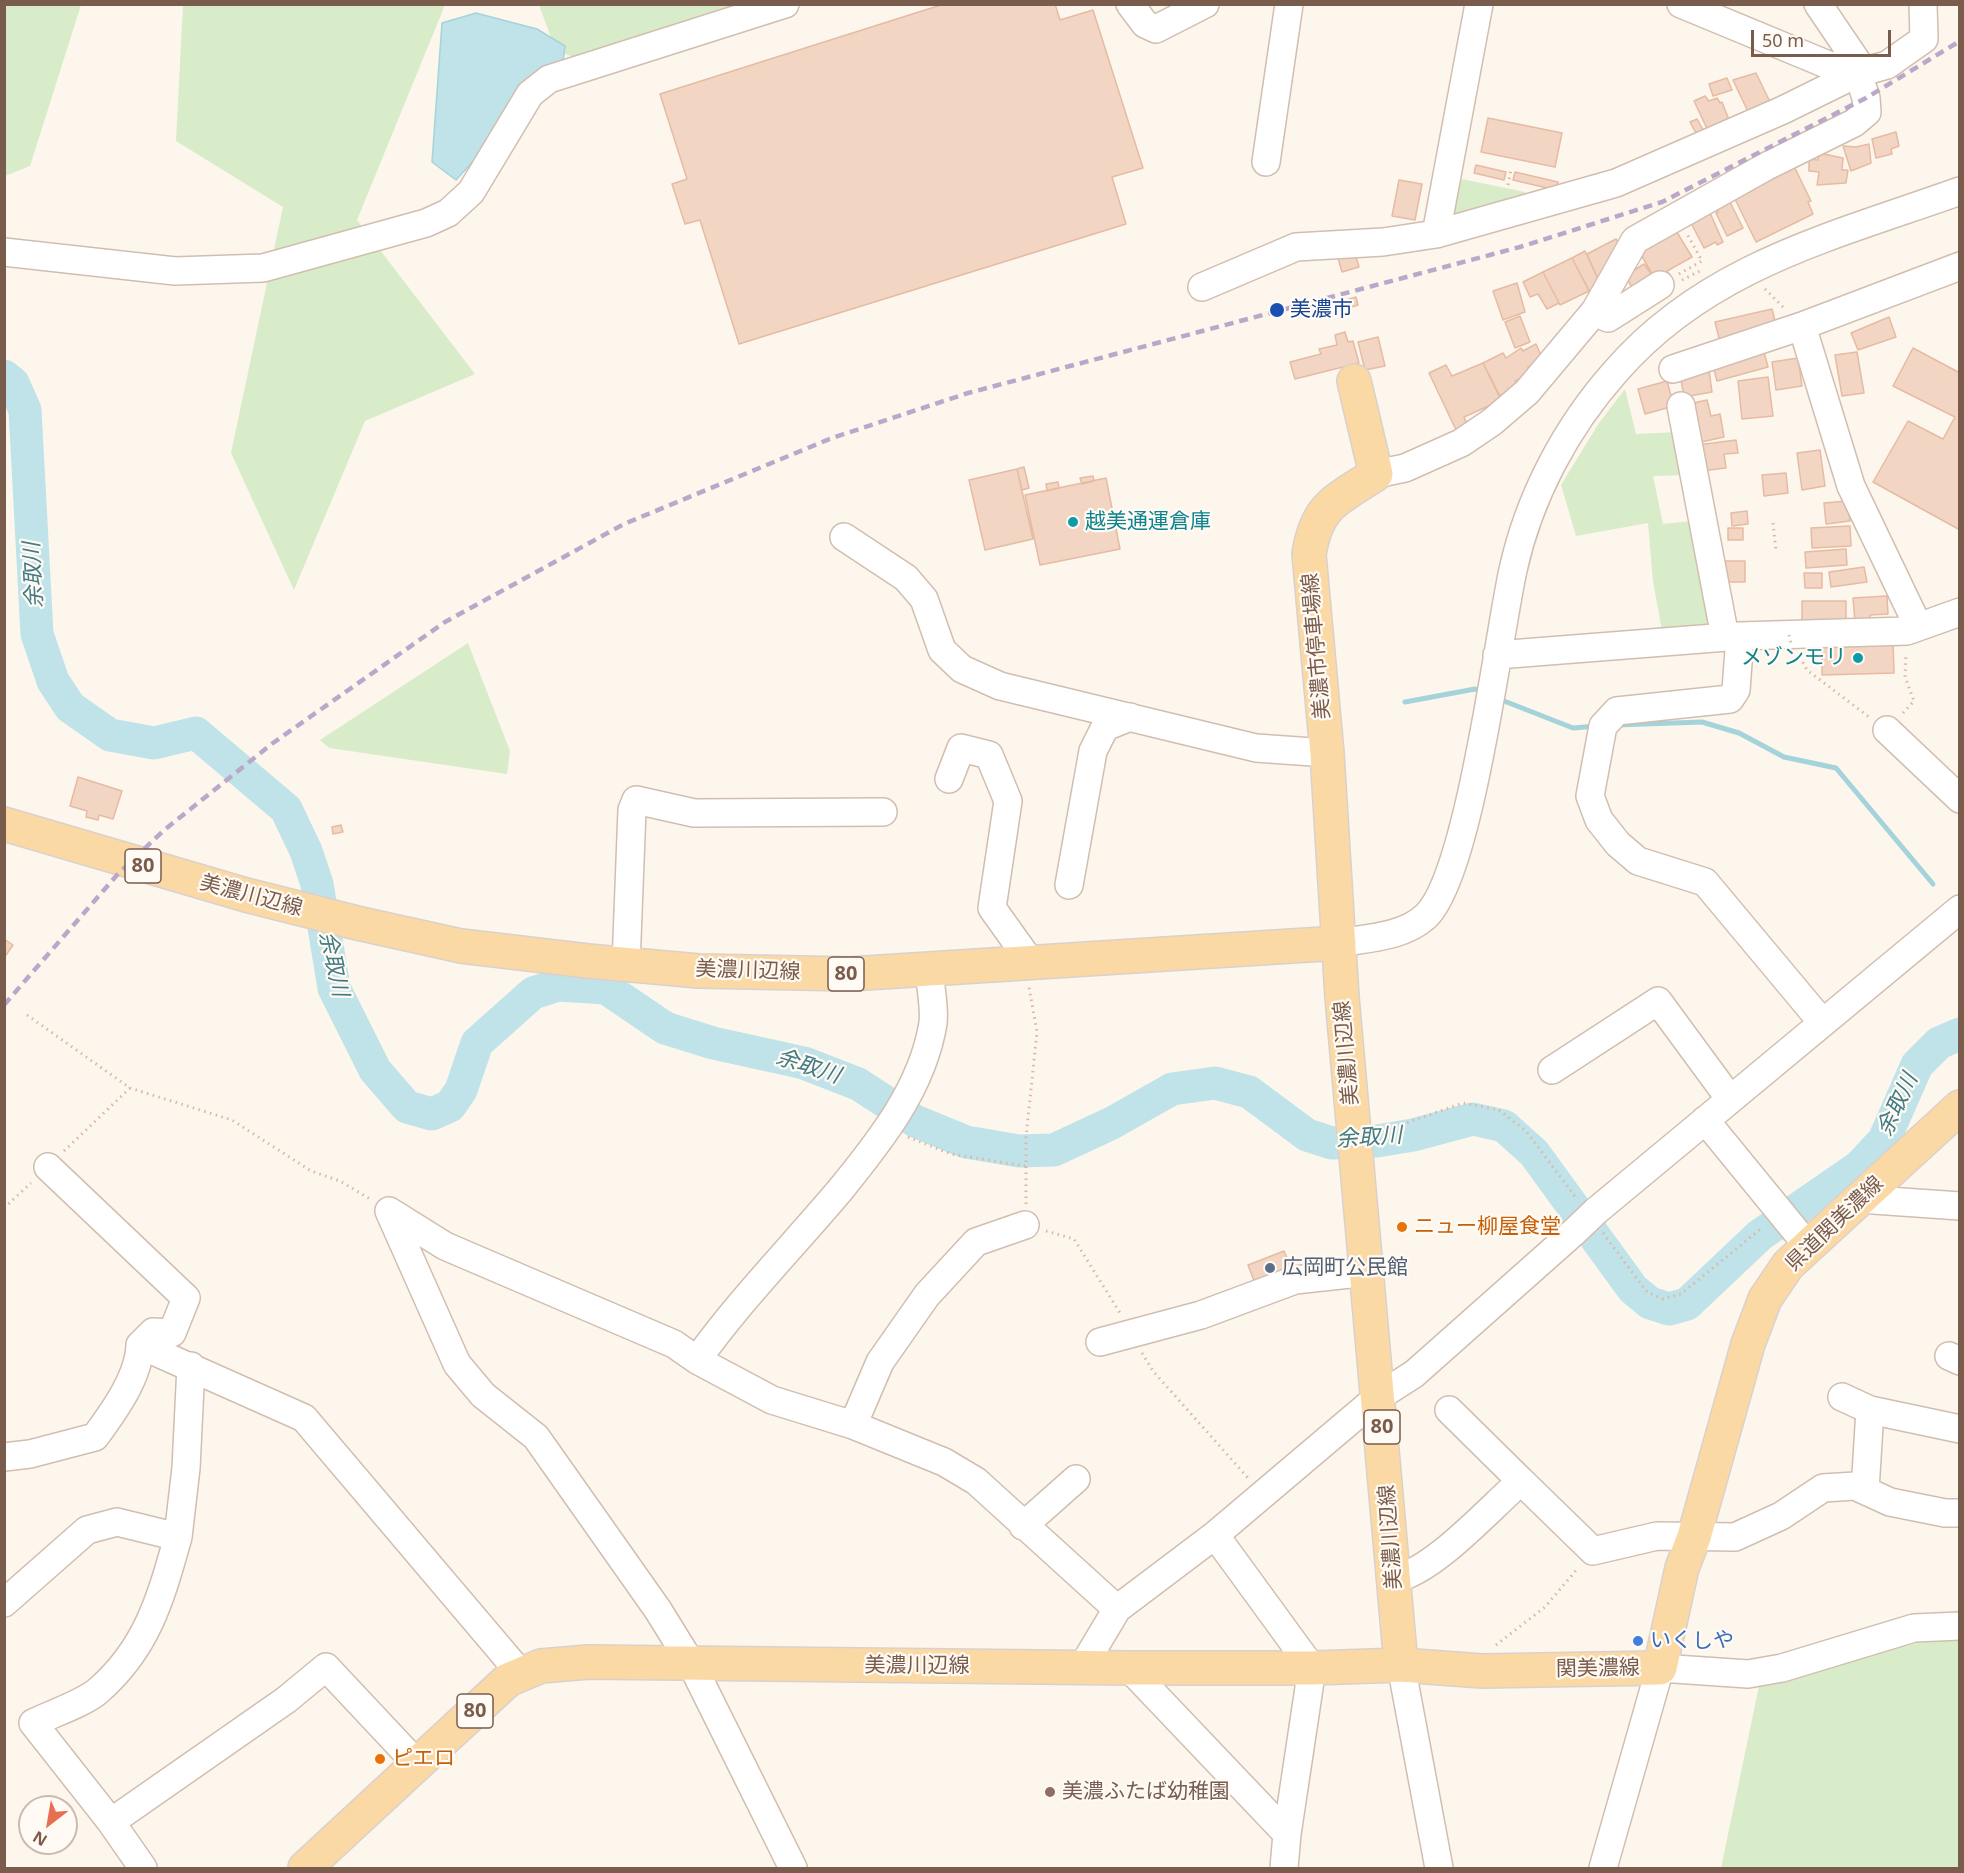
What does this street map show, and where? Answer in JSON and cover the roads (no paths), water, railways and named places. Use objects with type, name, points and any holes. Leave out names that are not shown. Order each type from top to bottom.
[{"type":"main road","points":[[1354,381],[1376,474]]},
{"type":"main road","name":"美濃市停車場線","points":[[1338,943],[1327,753],[1309,554],[1313,528],[1326,508],[1376,474]]},
{"type":"main road","name":"美濃川辺線","points":[[4,824],[282,905],[357,923],[483,950],[626,965],[699,971],[850,974],[1338,943],[1401,1665],[1312,1668],[1129,1668],[692,1665],[589,1662],[541,1666],[508,1680],[305,1869]]},
{"type":"main road","name":"県道関美濃線","points":[[1694,1537],[1748,1344],[1765,1299],[1788,1265],[1959,1107]]},
{"type":"main road","name":"関美濃線","points":[[1401,1665],[1482,1671],[1660,1668],[1682,1568],[1694,1537]]},
{"type":"street","points":[[4,252],[176,271],[263,268],[426,223],[448,213],[471,192],[530,94],[549,79],[785,4]]},
{"type":"street","points":[[1130,4],[1145,24],[1156,29],[1205,4]]},
{"type":"street","points":[[1266,162],[1289,4]]},
{"type":"street","points":[[1436,234],[1479,4]]},
{"type":"street","points":[[1682,4],[1826,64],[1861,73]]},
{"type":"street","points":[[1376,474],[1405,468],[1461,443],[1492,422],[1527,392],[1594,312],[1635,240],[1767,166],[1854,123],[1867,112],[1861,73],[1818,4]]},
{"type":"street","points":[[1202,287],[1296,247],[1383,242],[1436,234],[1616,183],[1861,73],[1887,65],[1924,39],[1923,4]]},
{"type":"street","points":[[1338,943],[1410,928],[1426,917],[1448,880],[1464,823],[1518,551],[1543,483],[1568,435],[1617,369],[1661,326],[1730,278],[1749,268],[1768,259],[1959,191]]},
{"type":"street","points":[[1673,369],[1802,326],[1959,266]]},
{"type":"street","points":[[1594,312],[1608,318],[1660,285]]},
{"type":"street","points":[[1802,326],[1851,486],[1912,623]]},
{"type":"street","points":[[1681,406],[1732,637],[1736,690],[1730,699],[1617,711],[1602,732],[1590,796],[1599,820],[1618,844],[1638,861],[1705,882],[1822,1022]]},
{"type":"street","points":[[844,537],[906,578],[924,599],[942,650],[962,669],[1000,686],[1257,748],[1327,753]]},
{"type":"street","points":[[1497,655],[1912,623],[1959,610]]},
{"type":"street","points":[[1069,885],[1093,751],[1106,728],[1130,717]]},
{"type":"street","points":[[1887,730],[1959,799]]},
{"type":"street","points":[[949,779],[961,748],[989,755],[1008,801],[992,908],[1028,964]]},
{"type":"street","points":[[626,965],[632,810],[636,800],[694,813],[883,812]]},
{"type":"street","points":[[1083,1666],[1117,1609],[1215,1535],[1378,1396],[1414,1374],[1596,1211],[1959,909]]},
{"type":"street","points":[[697,1360],[726,1321],[795,1244],[891,1124],[925,1055],[933,1021],[929,969]]},
{"type":"street","points":[[1552,1070],[1658,1001],[1730,1099]]},
{"type":"street","points":[[1705,1120],[1808,1246]]},
{"type":"street","points":[[4,1457],[30,1454],[95,1437],[114,1411],[140,1358],[140,1345],[153,1332],[172,1333],[186,1298],[48,1167]]},
{"type":"street","points":[[1859,1199],[1959,1206]]},
{"type":"street","points":[[793,1869],[692,1665],[658,1610],[536,1437],[483,1395],[457,1364],[389,1211],[445,1246],[674,1344],[697,1360],[772,1400],[853,1425],[944,1462],[975,1481],[1117,1609]]},
{"type":"street","points":[[853,1425],[880,1362],[927,1295],[976,1242],[1025,1225]]},
{"type":"street","points":[[1100,1342],[1201,1316],[1294,1280],[1368,1272]]},
{"type":"street","points":[[140,1345],[304,1418],[521,1674]]},
{"type":"street","points":[[144,1869],[111,1822],[33,1723],[98,1692],[133,1653],[156,1611],[178,1537],[186,1468],[191,1366]]},
{"type":"street","points":[[1842,1397],[1870,1410],[1959,1429]]},
{"type":"street","points":[[1449,1410],[1593,1551],[1657,1536],[1735,1537],[1781,1516],[1823,1488],[1855,1486],[1890,1502],[1945,1513],[1959,1513]]},
{"type":"street","points":[[1865,1490],[1870,1410]]},
{"type":"street","points":[[1023,1526],[1077,1479]]},
{"type":"street","points":[[1394,1579],[1409,1577],[1432,1561],[1521,1481]]},
{"type":"street","points":[[4,1603],[87,1530],[117,1522],[178,1537]]},
{"type":"street","points":[[1215,1535],[1312,1668],[1287,1834],[1284,1869]]},
{"type":"street","points":[[1603,1869],[1660,1668],[1748,1674],[1782,1668],[1914,1628],[1959,1626]]},
{"type":"street","points":[[1401,1665],[1439,1869]]},
{"type":"street","points":[[111,1822],[286,1700],[326,1667],[418,1765]]},
{"type":"street","points":[[1129,1668],[1287,1834]]},
{"type":"water","points":[[476,13],[537,29],[565,46],[563,62],[456,180],[432,162],[442,23]]},
{"type":"waterway","name":"余取川","points":[[4,376],[13,383],[25,410],[37,634],[53,681],[70,707],[110,735],[154,743],[196,733],[286,809],[306,851],[317,884],[334,988],[375,1070],[407,1107],[432,1114],[450,1106],[461,1090],[477,1043],[533,993],[558,985],[606,988],[665,1028],[713,1043],[804,1063],[858,1084],[915,1121],[966,1142],[1019,1151],[1054,1150],[1112,1123],[1172,1089],[1215,1083],[1249,1092],[1307,1135],[1332,1143],[1377,1141],[1413,1135],[1473,1119],[1504,1126],[1534,1153],[1633,1289],[1650,1303],[1669,1309],[1687,1304],[1760,1235],[1860,1166],[1884,1140],[1917,1065],[1939,1043],[1960,1034]]},
{"type":"waterway","points":[[1405,702],[1475,689],[1482,692]]},
{"type":"waterway","points":[[1499,699],[1573,728],[1596,726]]},
{"type":"waterway","points":[[1617,725],[1702,722],[1739,733],[1784,757],[1836,768],[1933,884]]},
{"type":"railway","points":[[4,1005],[117,875],[163,831],[273,743],[445,622],[624,524],[832,438],[968,393],[1520,247],[1662,202],[1866,98],[1960,41]]},
{"type":"place","name":"美濃市","points":[[1277,310]]},
{"type":"place","name":"越美通運倉庫","points":[[1073,522]]},
{"type":"place","name":"メゾンモリ","points":[[1858,658]]},
{"type":"place","name":"ニュー柳屋食堂","points":[[1402,1227]]},
{"type":"place","name":"広岡町公民館","points":[[1270,1268]]},
{"type":"place","name":"いくしや","points":[[1638,1641]]},
{"type":"place","name":"ピエロ","points":[[380,1759]]},
{"type":"place","name":"美濃ふたば幼稚園","points":[[1050,1792]]}]
